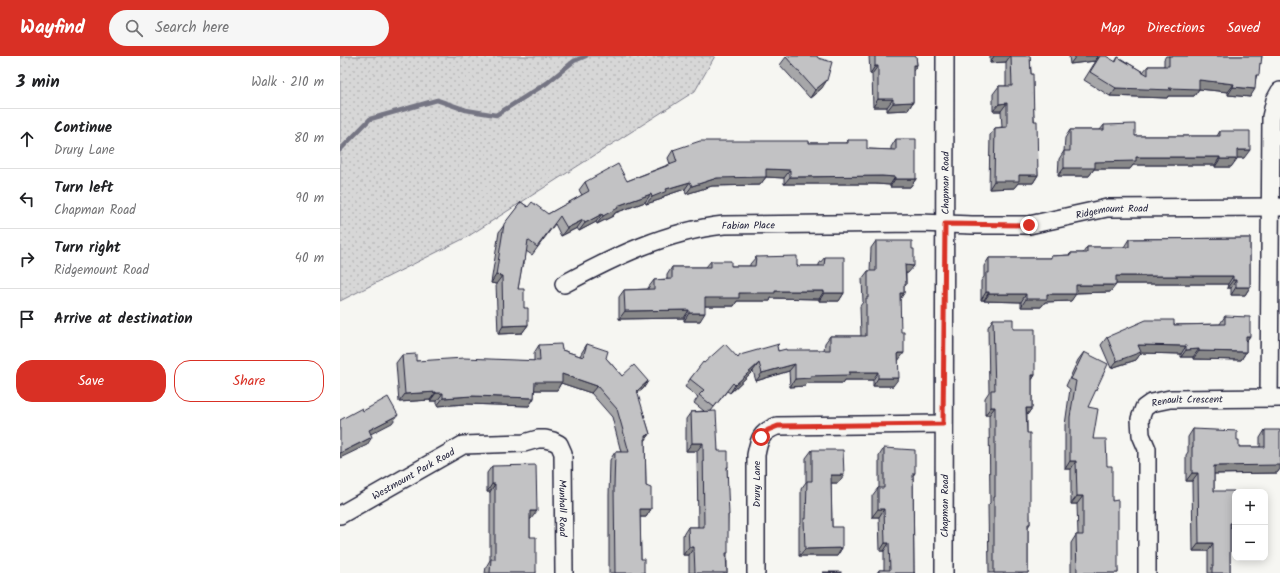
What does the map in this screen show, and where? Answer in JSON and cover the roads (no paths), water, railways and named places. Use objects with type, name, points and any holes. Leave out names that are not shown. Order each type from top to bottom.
[{"type":"street","name":"Chapman Road","points":[[944,573],[943,424],[945,56]]},
{"type":"street","points":[[1275,398],[1275,207],[1271,117],[1275,100],[1280,91]]},
{"type":"street","name":"Ridgemount Road","points":[[945,224],[1029,225],[1107,208],[1275,207]]},
{"type":"street","name":"Fabian Place","points":[[564,284],[606,261],[634,249],[694,230],[709,227],[920,223],[945,224]]},
{"type":"street","name":"Renault Crescent","points":[[1147,573],[1147,450],[1141,435],[1140,427],[1140,419],[1144,408],[1150,403],[1170,399],[1275,398]]},
{"type":"street","name":"Drury Lane","points":[[756,573],[756,455],[761,437],[768,430],[778,426],[943,424]]},
{"type":"street","name":"Westmount Park Road","points":[[340,515],[463,445],[524,443],[538,439],[545,439],[559,444]]},
{"type":"street","name":"Munhall Road","points":[[559,444],[564,458],[564,573]]},
{"type":"waterway","points":[[340,150],[370,119],[437,100],[466,110],[496,115],[547,83],[574,61],[586,56]]}]
